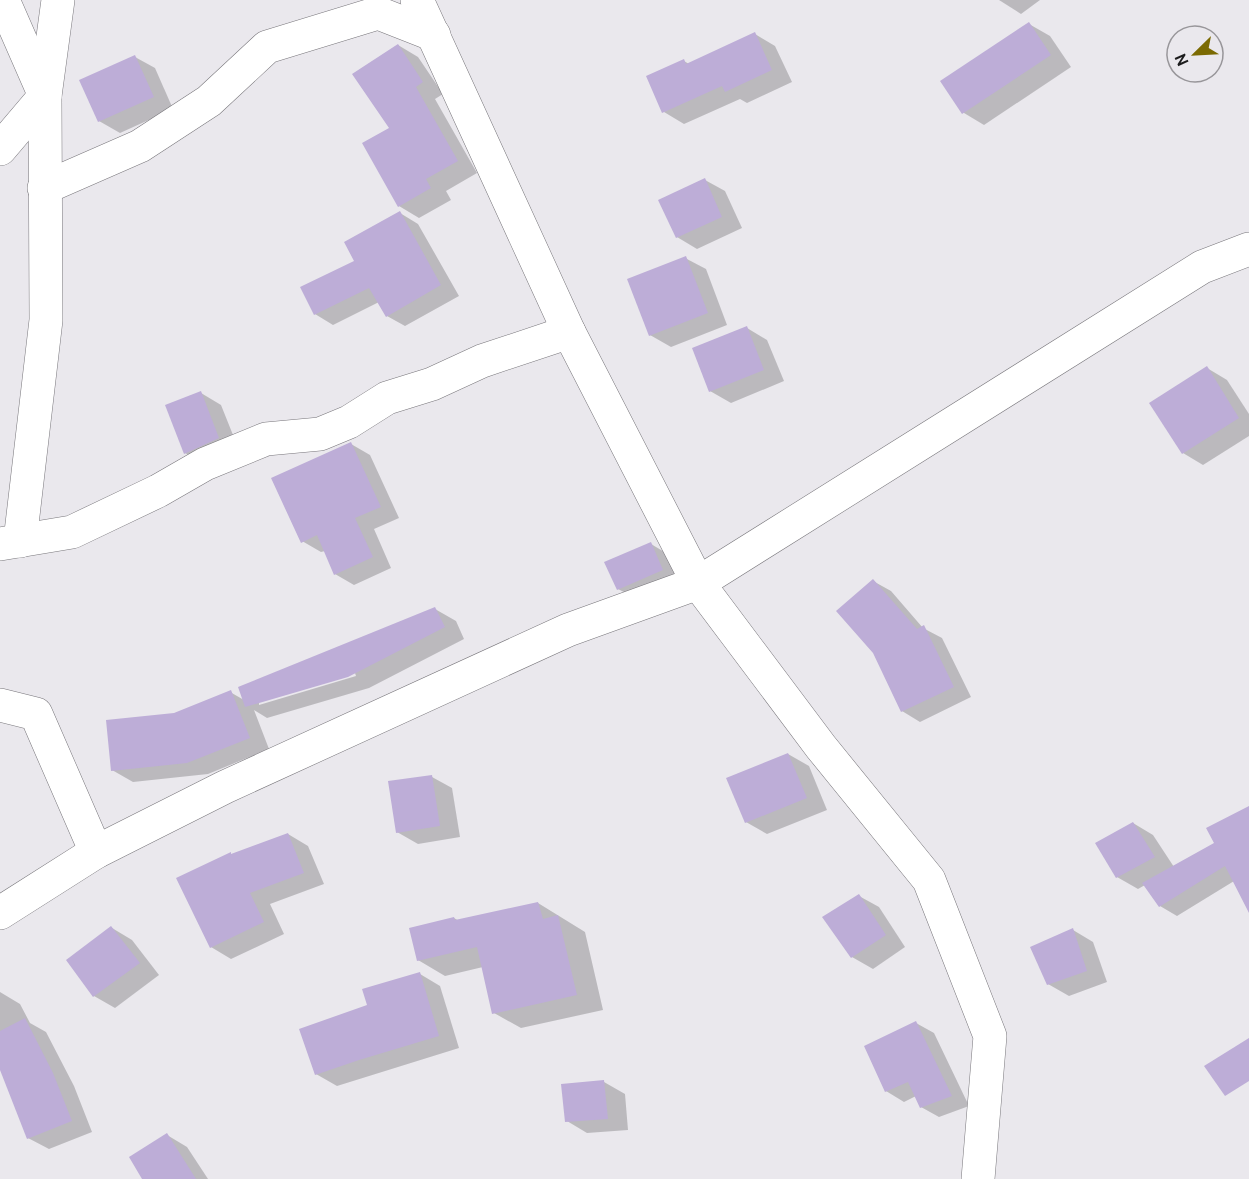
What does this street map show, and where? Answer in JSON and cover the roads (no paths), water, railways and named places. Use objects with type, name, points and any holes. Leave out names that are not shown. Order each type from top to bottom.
[{"type":"street","points":[[3,0],[45,96]]},
{"type":"street","points":[[58,0],[45,96],[46,320],[10,542],[72,532],[158,492],[205,464],[266,439],[320,434],[349,422],[387,398],[432,384],[482,362],[569,332]]},
{"type":"street","points":[[417,0],[569,332],[698,583],[821,747],[929,880],[990,1036],[978,1179]]},
{"type":"street","points":[[44,188],[140,146],[209,101],[267,47],[378,13],[434,35]]},
{"type":"street","points":[[0,149],[45,96]]},
{"type":"street","points":[[0,913],[96,852],[225,787],[568,630],[698,583],[1202,267],[1249,249]]},
{"type":"street","points":[[0,705],[36,714],[96,852]]}]
